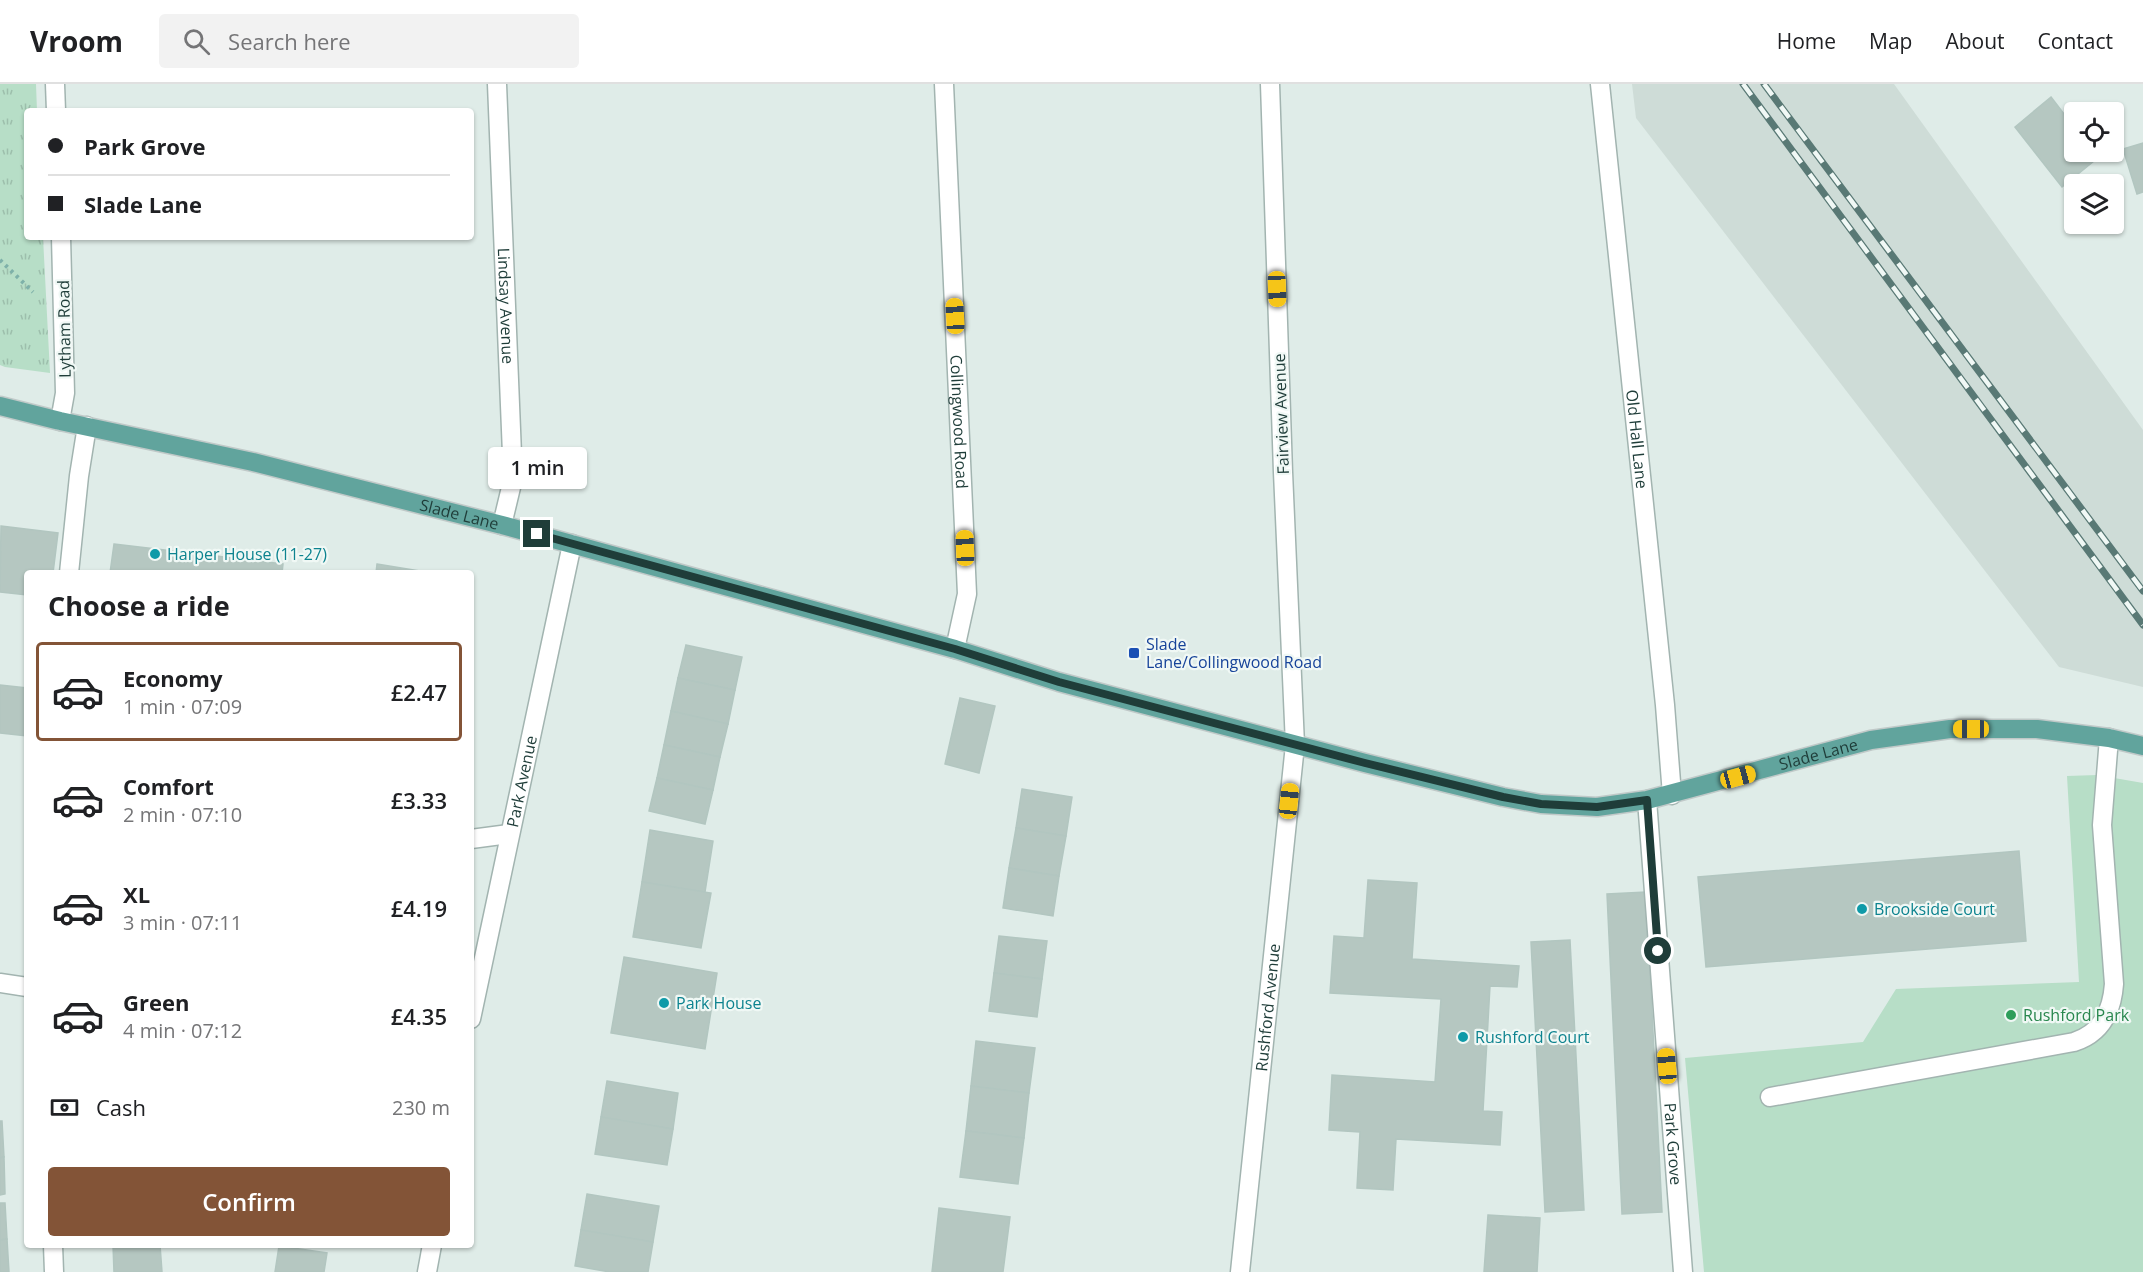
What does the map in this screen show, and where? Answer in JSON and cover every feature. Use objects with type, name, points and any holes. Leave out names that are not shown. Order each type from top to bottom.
[{"type":"main road","name":"Slade Lane","points":[[0,406],[253,462],[502,525],[955,649],[1059,682],[1503,797],[1541,804],[1597,807],[1647,800],[1871,740],[1950,729],[2037,729],[2109,738],[2143,746]]},
{"type":"street","points":[[55,84],[56,108]]},
{"type":"street","name":"Lindsay Avenue","points":[[497,84],[513,479],[502,525]]},
{"type":"street","name":"Collingwood Road","points":[[944,84],[967,594],[955,649]]},
{"type":"street","name":"Fairview Avenue","points":[[1270,84],[1295,744]]},
{"type":"street","name":"Old Hall Lane","points":[[1600,84],[1664,693],[1672,795]]},
{"type":"street","name":"Lytham Road","points":[[60,421],[65,393],[61,240]]},
{"type":"street","points":[[69,570],[87,426]]},
{"type":"street","name":"Park Avenue","points":[[474,1004],[572,544]]},
{"type":"street","points":[[1770,1097],[2074,1042],[2095,1032],[2113,1003],[2114,984],[2103,825],[2109,738]]},
{"type":"street","name":"Rushford Avenue","points":[[1240,1272],[1295,744]]},
{"type":"street","name":"Park Grove","points":[[1647,800],[1683,1272]]},
{"type":"street","points":[[474,839],[509,834]]},
{"type":"street","points":[[0,983],[24,987]]},
{"type":"street","points":[[53,1248],[54,1272]]},
{"type":"street","points":[[427,1272],[431,1248]]},
{"type":"path","points":[[0,260],[34,293]]},
{"type":"shaded area","points":[[1632,84],[1894,84],[2143,430],[2143,687],[2059,667],[1636,118]]},
{"type":"green space","points":[[0,84],[36,84],[37,108],[24,108],[24,240],[43,240],[50,373],[0,365]]},
{"type":"green space","name":"Rushford Park","points":[[2097,775],[2143,783],[2143,1272],[1704,1272],[1685,1058],[1863,1042],[1896,989],[2079,982],[2067,776]]},
{"type":"building","points":[[2051,97],[2064,114],[2064,162],[2093,162],[2078,174],[2064,174],[2062,187],[2015,127]]},
{"type":"building","points":[[2143,143],[2143,192],[2137,194],[2124,149]]},
{"type":"building","points":[[1,526],[58,533],[53,570],[24,570],[24,595],[0,592]]},
{"type":"building","name":"Harper House (11-27)","points":[[114,544],[283,564],[282,570],[110,570]]},
{"type":"building","points":[[377,564],[414,570],[376,570]]},
{"type":"building","points":[[686,645],[742,657],[735,690],[678,678]]},
{"type":"building","points":[[678,678],[735,690],[728,724],[671,711]]},
{"type":"building","points":[[0,685],[24,688],[24,736],[0,733]]},
{"type":"building","points":[[960,698],[995,706],[979,773],[945,764]]},
{"type":"building","points":[[671,711],[728,724],[720,757],[664,745]]},
{"type":"building","points":[[664,745],[720,757],[713,790],[657,778]]},
{"type":"building","points":[[657,778],[713,790],[705,824],[649,811]]},
{"type":"building","points":[[1022,789],[1072,797],[1066,836],[1016,828]]},
{"type":"building","points":[[1016,828],[1066,836],[1059,876],[1009,868]]},
{"type":"building","points":[[650,830],[713,841],[705,892],[642,882]]},
{"type":"building","name":"Brookside Court","points":[[2019,851],[2026,941],[1706,967],[1698,877]]},
{"type":"building","points":[[1009,868],[1059,876],[1053,916],[1003,908]]},
{"type":"building","name":"Rushford Court","points":[[1368,880],[1417,883],[1412,959],[1519,966],[1517,987],[1490,986],[1483,1111],[1502,1112],[1500,1145],[1396,1139],[1393,1190],[1357,1188],[1360,1132],[1329,1130],[1332,1075],[1435,1082],[1441,999],[1330,993],[1334,936],[1364,938]]},
{"type":"building","points":[[642,882],[711,893],[701,948],[633,937]]},
{"type":"building","points":[[1646,892],[1662,1212],[1622,1214],[1607,894]]},
{"type":"building","points":[[999,936],[1047,941],[1042,979],[994,973]]},
{"type":"building","points":[[1570,940],[1584,1210],[1545,1212],[1531,942]]},
{"type":"building","name":"Park House","points":[[624,957],[717,973],[705,1049],[611,1033]]},
{"type":"building","points":[[994,973],[1042,979],[1037,1017],[989,1011]]},
{"type":"building","points":[[976,1041],[1035,1048],[1029,1093],[971,1086]]},
{"type":"building","points":[[607,1081],[678,1093],[673,1129],[601,1117]]},
{"type":"building","points":[[971,1086],[1029,1093],[1024,1138],[966,1131]]},
{"type":"building","points":[[601,1117],[673,1129],[667,1165],[595,1154]]},
{"type":"building","points":[[0,1121],[2,1121],[4,1157],[0,1158]]},
{"type":"building","points":[[966,1131],[1024,1138],[1018,1184],[960,1177]]},
{"type":"building","points":[[4,1157],[5,1194],[0,1195],[0,1158]]},
{"type":"building","points":[[587,1194],[659,1206],[653,1242],[581,1230]]},
{"type":"building","points":[[0,1203],[5,1203],[7,1239],[0,1240]]},
{"type":"building","points":[[939,1208],[1010,1217],[1003,1272],[932,1272]]},
{"type":"building","points":[[1488,1215],[1540,1218],[1537,1272],[1484,1272]]},
{"type":"building","points":[[581,1230],[653,1242],[648,1272],[610,1272],[575,1266]]},
{"type":"building","points":[[7,1239],[9,1272],[0,1272],[0,1240]]},
{"type":"building","points":[[113,1248],[160,1248],[162,1272],[114,1272]]},
{"type":"building","points":[[279,1248],[327,1253],[324,1272],[275,1272]]},
{"type":"railway","points":[[1743,84],[2143,625]]},
{"type":"railway","points":[[1764,84],[2143,591]]},
{"type":"place","name":"Harper House (11-27)","points":[[155,554]]},
{"type":"place","name":"Slade Lane/Collingwood Road","points":[[1134,653]]},
{"type":"place","name":"Brookside Court","points":[[1862,909]]},
{"type":"place","name":"Park House","points":[[664,1003]]},
{"type":"place","name":"Rushford Park","points":[[2011,1015]]},
{"type":"place","name":"Rushford Court","points":[[1463,1037]]},
{"type":"route","points":[[537,534],[955,649],[1059,682],[1503,797],[1541,804],[1577,807],[1597,807],[1647,800],[1658,951]]}]
